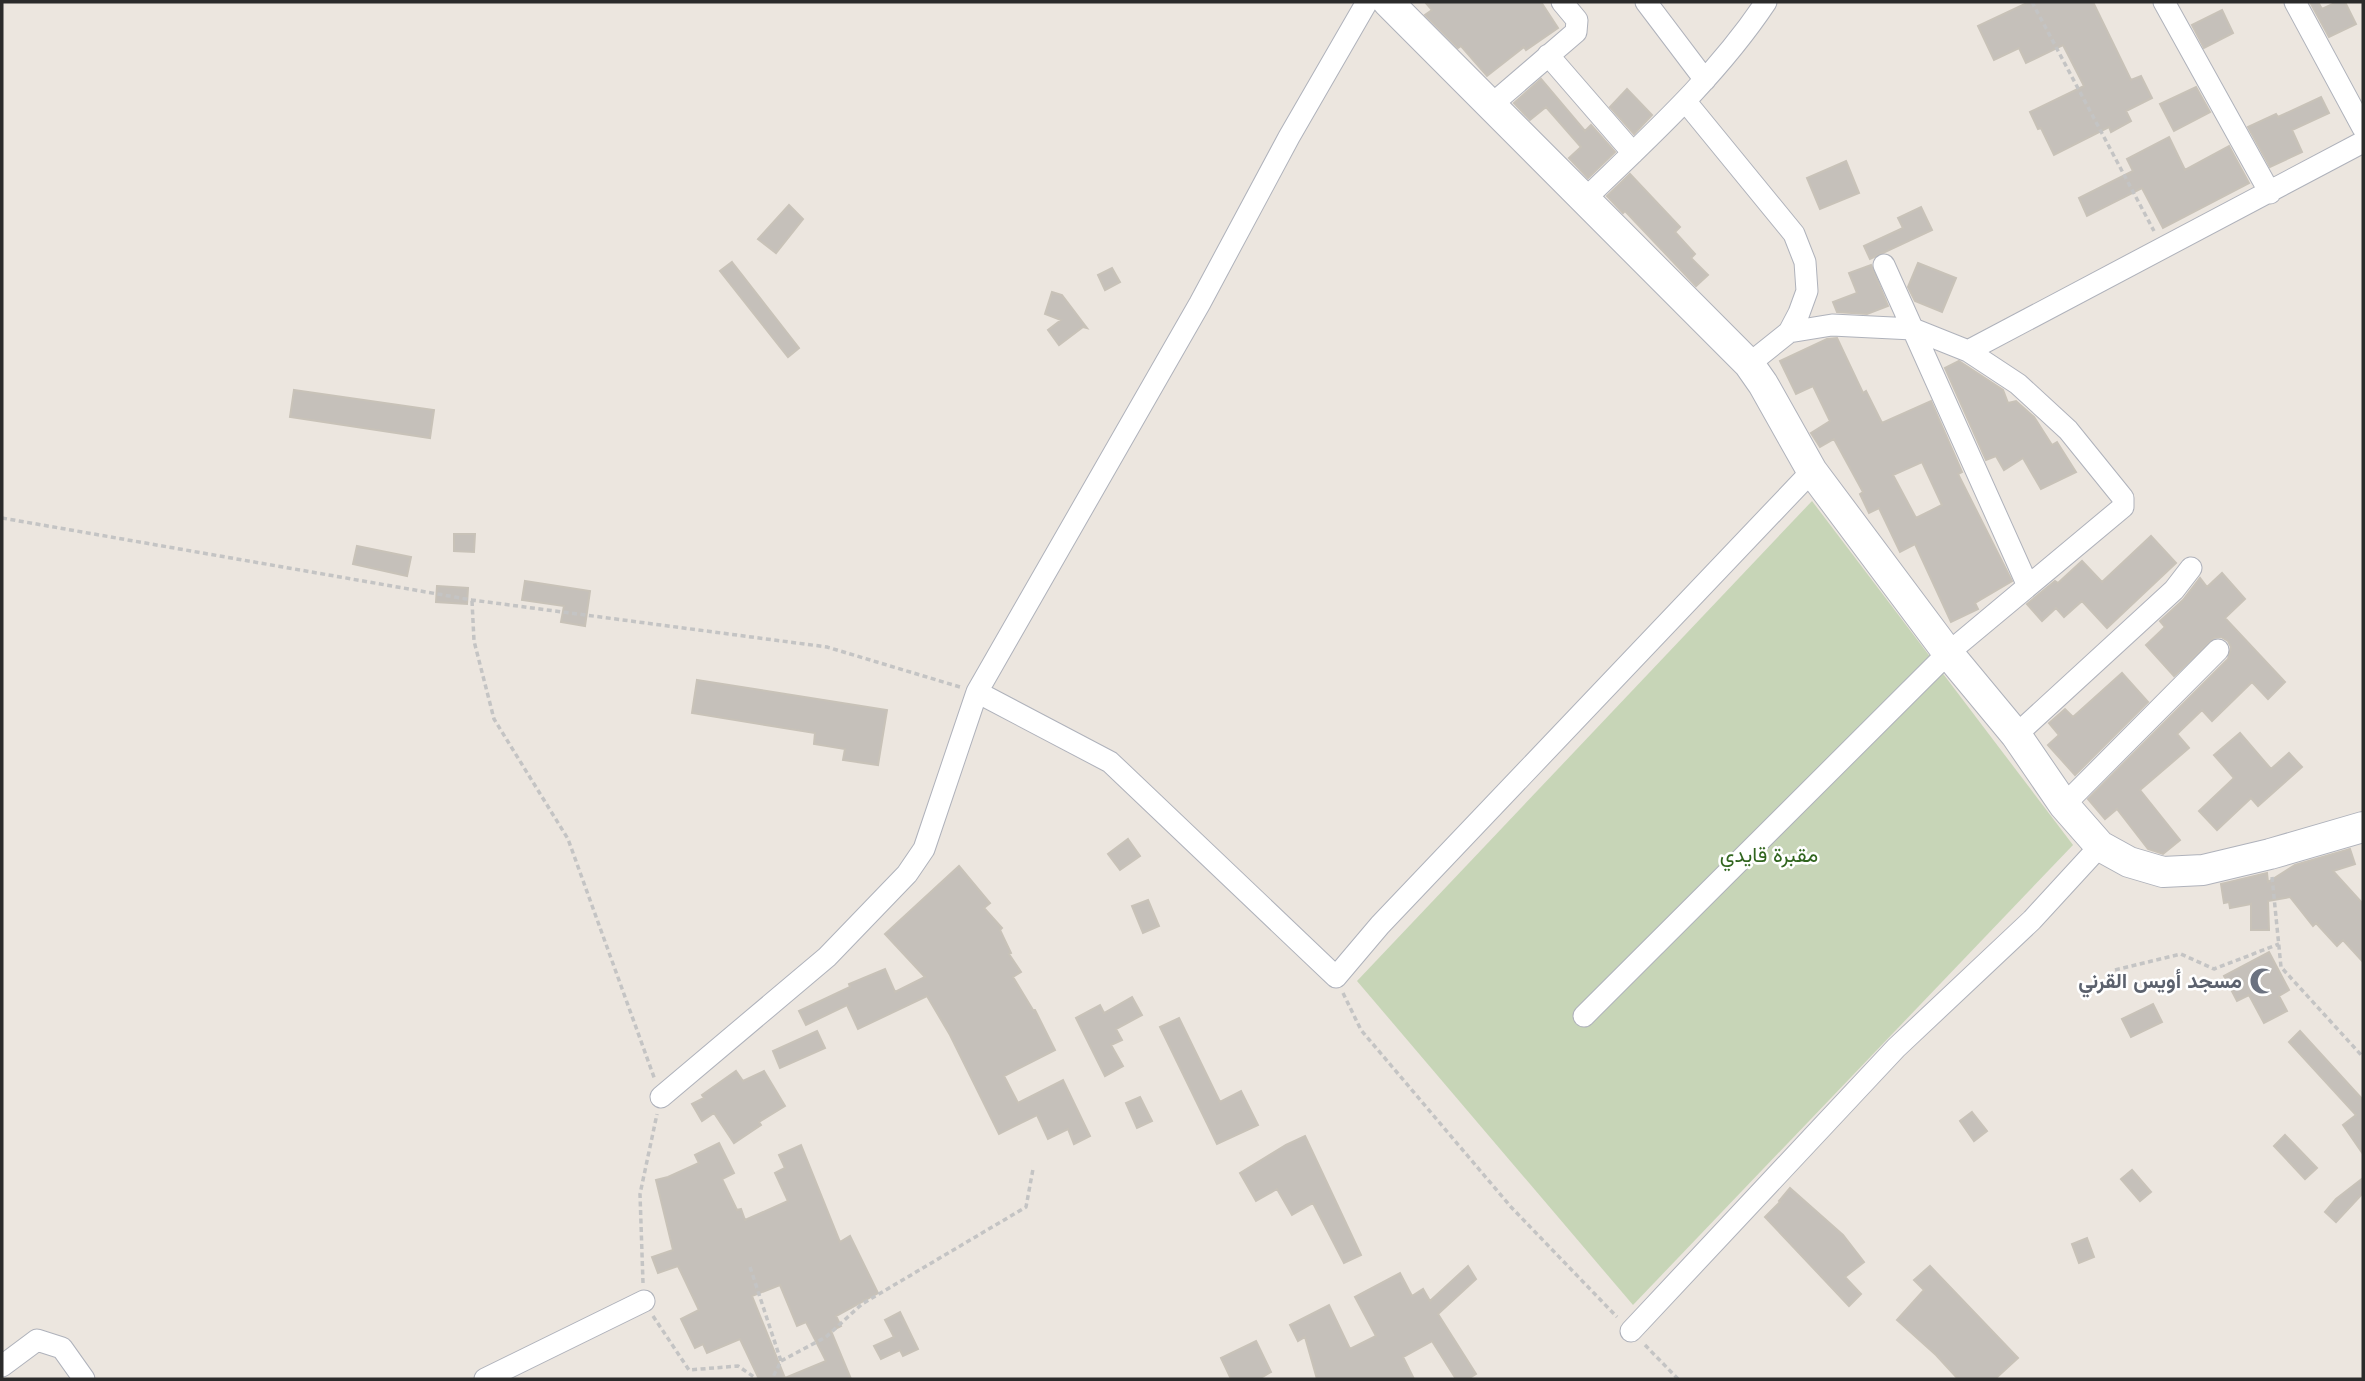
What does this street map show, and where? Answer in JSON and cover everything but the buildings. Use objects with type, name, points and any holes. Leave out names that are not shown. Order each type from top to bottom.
[{"type":"street","points":[[661,1097],[827,957],[907,874],[924,849],[977,692],[1200,303],[1289,137],[1367,2]]},
{"type":"street","points":[[1388,2],[1749,365],[1763,384],[1812,471],[1948,653],[2016,735],[2064,805],[2100,846],[2129,862],[2163,872],[2203,870],[2363,827]]},
{"type":"street","points":[[1490,106],[1576,32],[1577,20],[1562,2]]},
{"type":"street","points":[[1646,2],[1705,80]]},
{"type":"street","points":[[1584,200],[1686,102],[1766,2]]},
{"type":"street","points":[[2164,2],[2270,193]]},
{"type":"street","points":[[2295,2],[2363,128]]},
{"type":"street","points":[[1549,55],[1633,153]]},
{"type":"street","points":[[1686,102],[1794,234],[1805,262],[1807,291],[1789,332],[1749,365]]},
{"type":"street","points":[[1968,351],[2363,142]]},
{"type":"street","points":[[1885,265],[2028,586]]},
{"type":"street","points":[[1584,1016],[1948,653],[2123,507],[2123,498],[2068,430],[2018,384],[1968,351],[1913,329],[1832,325],[1789,332]]},
{"type":"street","points":[[977,692],[1110,762],[1336,978],[1390,915],[1812,471]]},
{"type":"street","points":[[2016,735],[2174,590],[2191,568]]},
{"type":"street","points":[[2064,805],[2218,650]]},
{"type":"street","points":[[1631,1332],[1896,1048],[2032,920],[2100,846]]},
{"type":"street","points":[[485,1379],[644,1301]]},
{"type":"street","points":[[2,1366],[37,1340],[62,1348],[85,1379]]},
{"type":"path","points":[[2032,2],[2163,248]]},
{"type":"path","points":[[2,518],[472,600],[827,647],[977,692]]},
{"type":"path","points":[[472,600],[474,641],[494,719],[568,839],[661,1097],[640,1194],[644,1301],[689,1370],[738,1366],[757,1379]]},
{"type":"path","points":[[2270,854],[2281,967],[2363,1058]]},
{"type":"path","points":[[2115,970],[2180,954],[2214,969],[2279,944]]},
{"type":"path","points":[[1336,978],[1361,1030],[1511,1207],[1678,1379]]},
{"type":"path","points":[[772,1379],[781,1361],[826,1337],[862,1304],[1026,1207],[1033,1169]]},
{"type":"path","points":[[750,1267],[781,1361]]},
{"type":"green space","name":"مقبرة قايدي","points":[[1812,501],[2073,845],[1633,1305],[1357,981]]},
{"type":"place","name":"مسجد أويس القرني","points":[[2263,981]]}]
